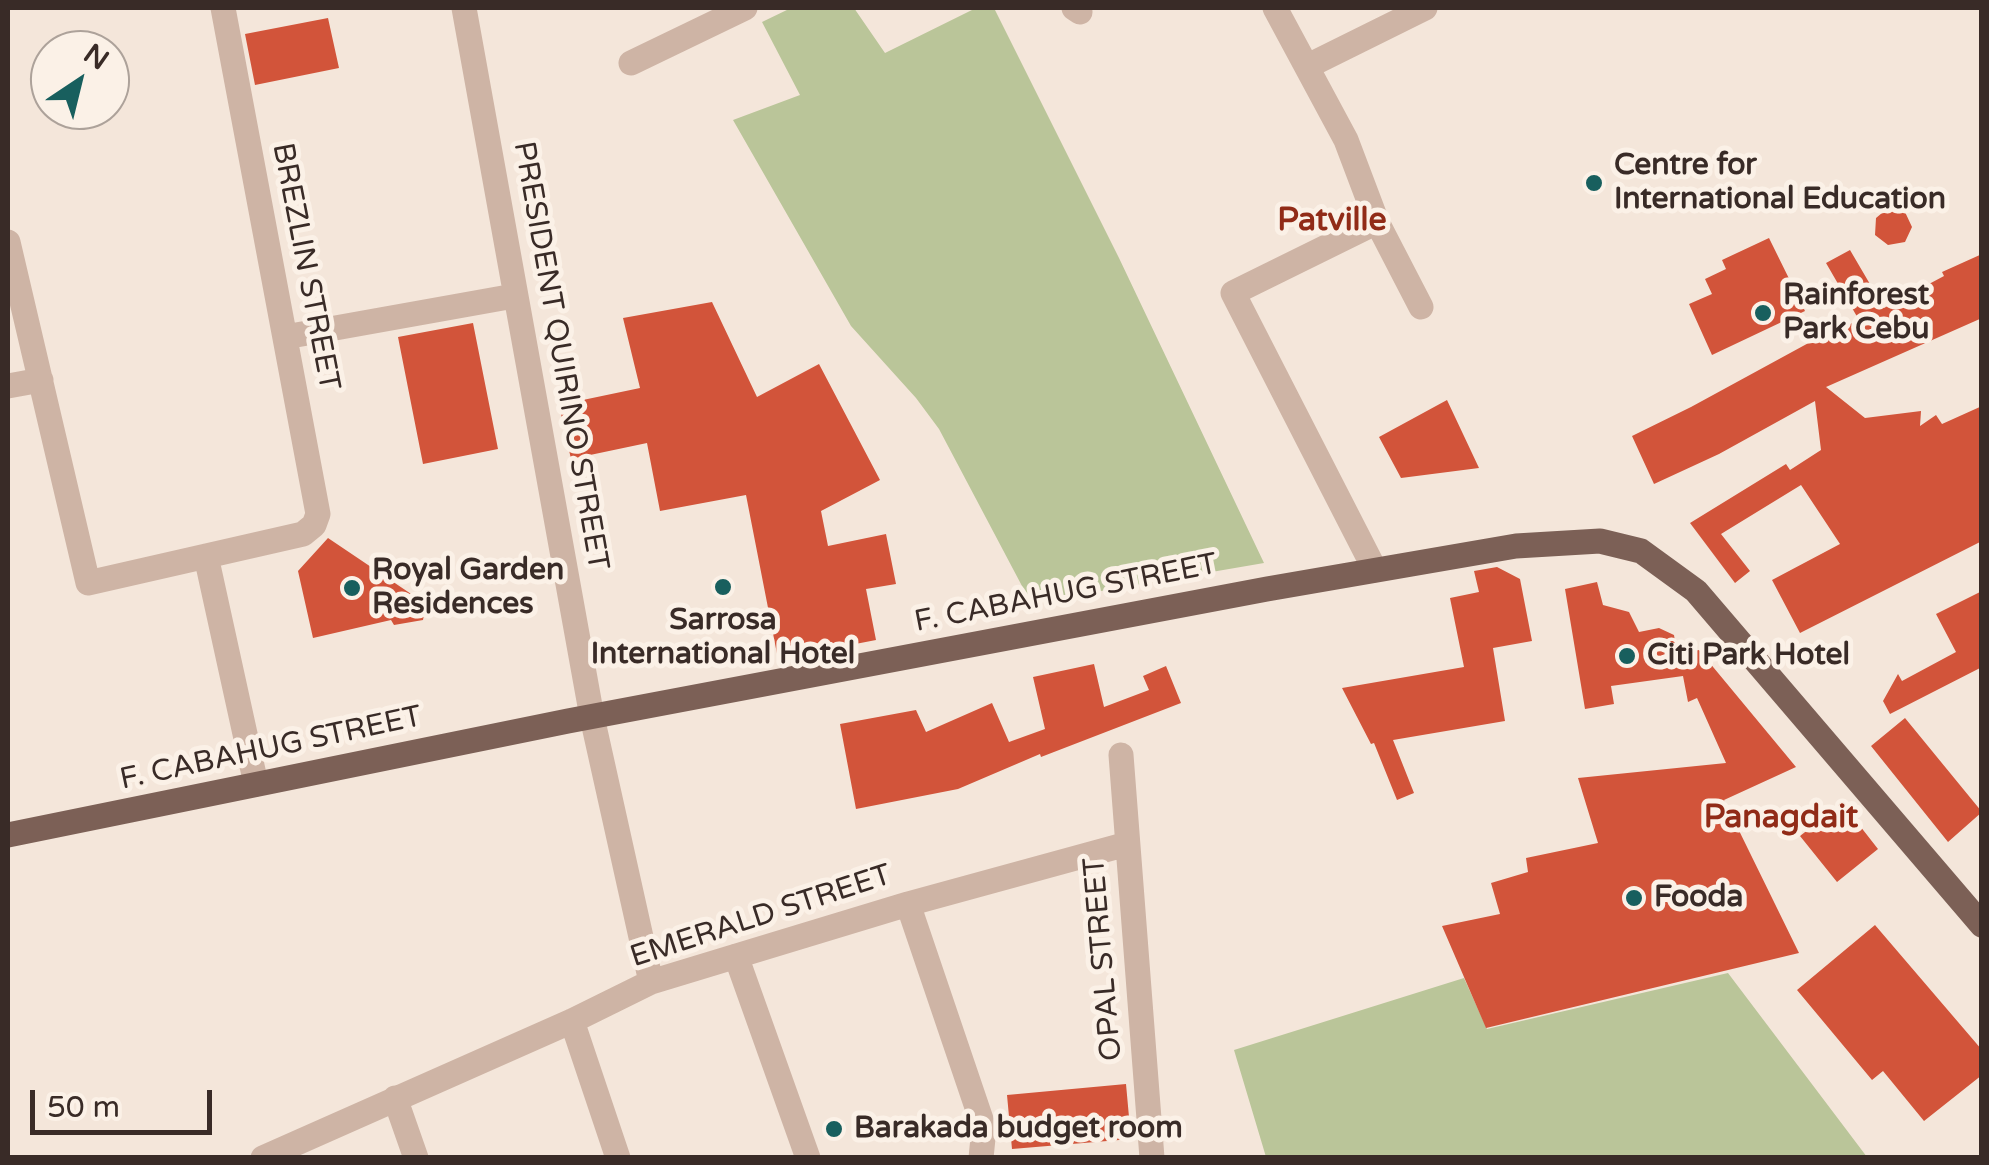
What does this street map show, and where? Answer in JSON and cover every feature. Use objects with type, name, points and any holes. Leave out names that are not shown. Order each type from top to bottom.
[{"type":"main road","name":"F. CABAHUG STREET","points":[[8,834],[592,717],[1375,570],[1528,544],[1600,542],[1641,551],[1696,591],[1982,925]]},
{"type":"street","name":"BREZLIN STREET","points":[[206,556],[303,534],[314,525],[318,514],[223,8]]},
{"type":"street","name":"PRESIDENT QUIRINO STREET","points":[[464,8],[592,717],[651,982]]},
{"type":"street","points":[[631,63],[746,8]]},
{"type":"street","points":[[1275,8],[1346,140],[1377,222],[1421,306]]},
{"type":"street","points":[[1308,66],[1425,8]]},
{"type":"street","points":[[1375,570],[1234,292],[1377,222]]},
{"type":"street","points":[[8,242],[88,583],[206,556],[256,784]]},
{"type":"street","points":[[285,337],[514,296]]},
{"type":"street","points":[[8,386],[42,380]]},
{"type":"street","name":"OPAL STREET","points":[[1121,755],[1152,1158]]},
{"type":"street","name":"EMERALD STREET","points":[[262,1158],[651,982],[908,904],[1127,844]]},
{"type":"street","points":[[908,904],[984,1128],[981,1158]]},
{"type":"street","points":[[736,956],[808,1158]]},
{"type":"street","points":[[572,1021],[618,1158]]},
{"type":"street","points":[[395,1098],[416,1158]]},
{"type":"green space","points":[[791,8],[854,8],[885,53],[976,8],[994,8],[1119,258],[1264,563],[1031,603],[939,429],[851,326],[733,120],[800,95],[762,22]]},
{"type":"green space","points":[[1728,973],[1867,1157],[1266,1157],[1234,1050],[1464,978],[1487,1029]]},
{"type":"building","points":[[328,18],[339,68],[255,85],[245,34]]},
{"type":"building","points":[[1888,208],[1905,212],[1912,227],[1905,242],[1888,245],[1875,235],[1876,218]]},
{"type":"building","name":"Rainforest Park Cebu","points":[[1769,238],[1805,311],[1712,355],[1689,304],[1712,294],[1705,279],[1726,269],[1722,260]]},
{"type":"building","points":[[1850,250],[1884,308],[1944,276],[1942,272],[1982,254],[1982,318],[1826,387],[1865,418],[1921,411],[1920,426],[1936,415],[1942,424],[1982,406],[1982,541],[1800,633],[1772,580],[1840,544],[1801,485],[1721,534],[1750,571],[1735,583],[1690,523],[1786,464],[1790,470],[1821,450],[1815,401],[1719,454],[1654,484],[1632,436],[1859,320],[1826,263]]},
{"type":"building","points":[[712,302],[757,397],[819,364],[880,480],[821,511],[828,546],[886,534],[896,584],[866,589],[876,640],[778,659],[746,495],[660,511],[647,443],[571,459],[559,405],[640,388],[623,318]]},
{"type":"building","points":[[473,323],[498,449],[423,464],[398,337]]},
{"type":"building","points":[[1447,400],[1479,468],[1401,478],[1379,437]]},
{"type":"building","name":"Royal Garden Residences","points":[[328,538],[426,604],[423,620],[394,625],[391,620],[313,638],[298,571]]},
{"type":"building","points":[[1497,567],[1520,579],[1532,641],[1493,648],[1505,721],[1393,740],[1414,793],[1397,800],[1374,743],[1371,744],[1342,688],[1464,667],[1450,598],[1479,592],[1474,571]]},
{"type":"building","name":"Fooda","points":[[1597,582],[1603,605],[1629,612],[1639,632],[1659,628],[1674,635],[1677,654],[1699,650],[1796,767],[1724,800],[1799,953],[1486,1028],[1442,926],[1500,914],[1491,883],[1528,872],[1526,858],[1598,843],[1578,778],[1726,763],[1697,698],[1688,702],[1683,676],[1611,686],[1614,704],[1585,709],[1565,589]]},
{"type":"building","points":[[1982,591],[1982,667],[1890,714],[1883,701],[1898,674],[1902,681],[1956,652],[1936,614]]},
{"type":"building","points":[[1094,664],[1104,707],[1149,690],[1143,676],[1166,666],[1181,703],[1041,757],[1040,754],[958,789],[856,809],[840,724],[916,710],[926,732],[992,703],[1009,742],[1045,729],[1033,677]]},
{"type":"building","points":[[1905,718],[1982,812],[1948,842],[1871,746]]},
{"type":"building","points":[[1842,803],[1878,849],[1837,882],[1800,836]]},
{"type":"building","points":[[1875,925],[1982,1050],[1982,1075],[1924,1121],[1883,1071],[1872,1080],[1797,990]]},
{"type":"building","points":[[1126,1084],[1131,1139],[1012,1149],[1007,1095]]},
{"type":"place","name":"Centre for International Education","points":[[1594,183]]},
{"type":"place","name":"Rainforest Park Cebu","points":[[1763,313]]},
{"type":"place","name":"Sarrosa International Hotel","points":[[723,587]]},
{"type":"place","name":"Royal Garden Residences","points":[[352,588]]},
{"type":"place","name":"Citi Park Hotel","points":[[1627,656]]},
{"type":"place","name":"Fooda","points":[[1634,898]]},
{"type":"place","name":"Barakada budget room","points":[[834,1129]]},
{"type":"district","name":"Patville","points":[[1332,222]]},
{"type":"district","name":"Panagdait","points":[[1781,819]]}]
